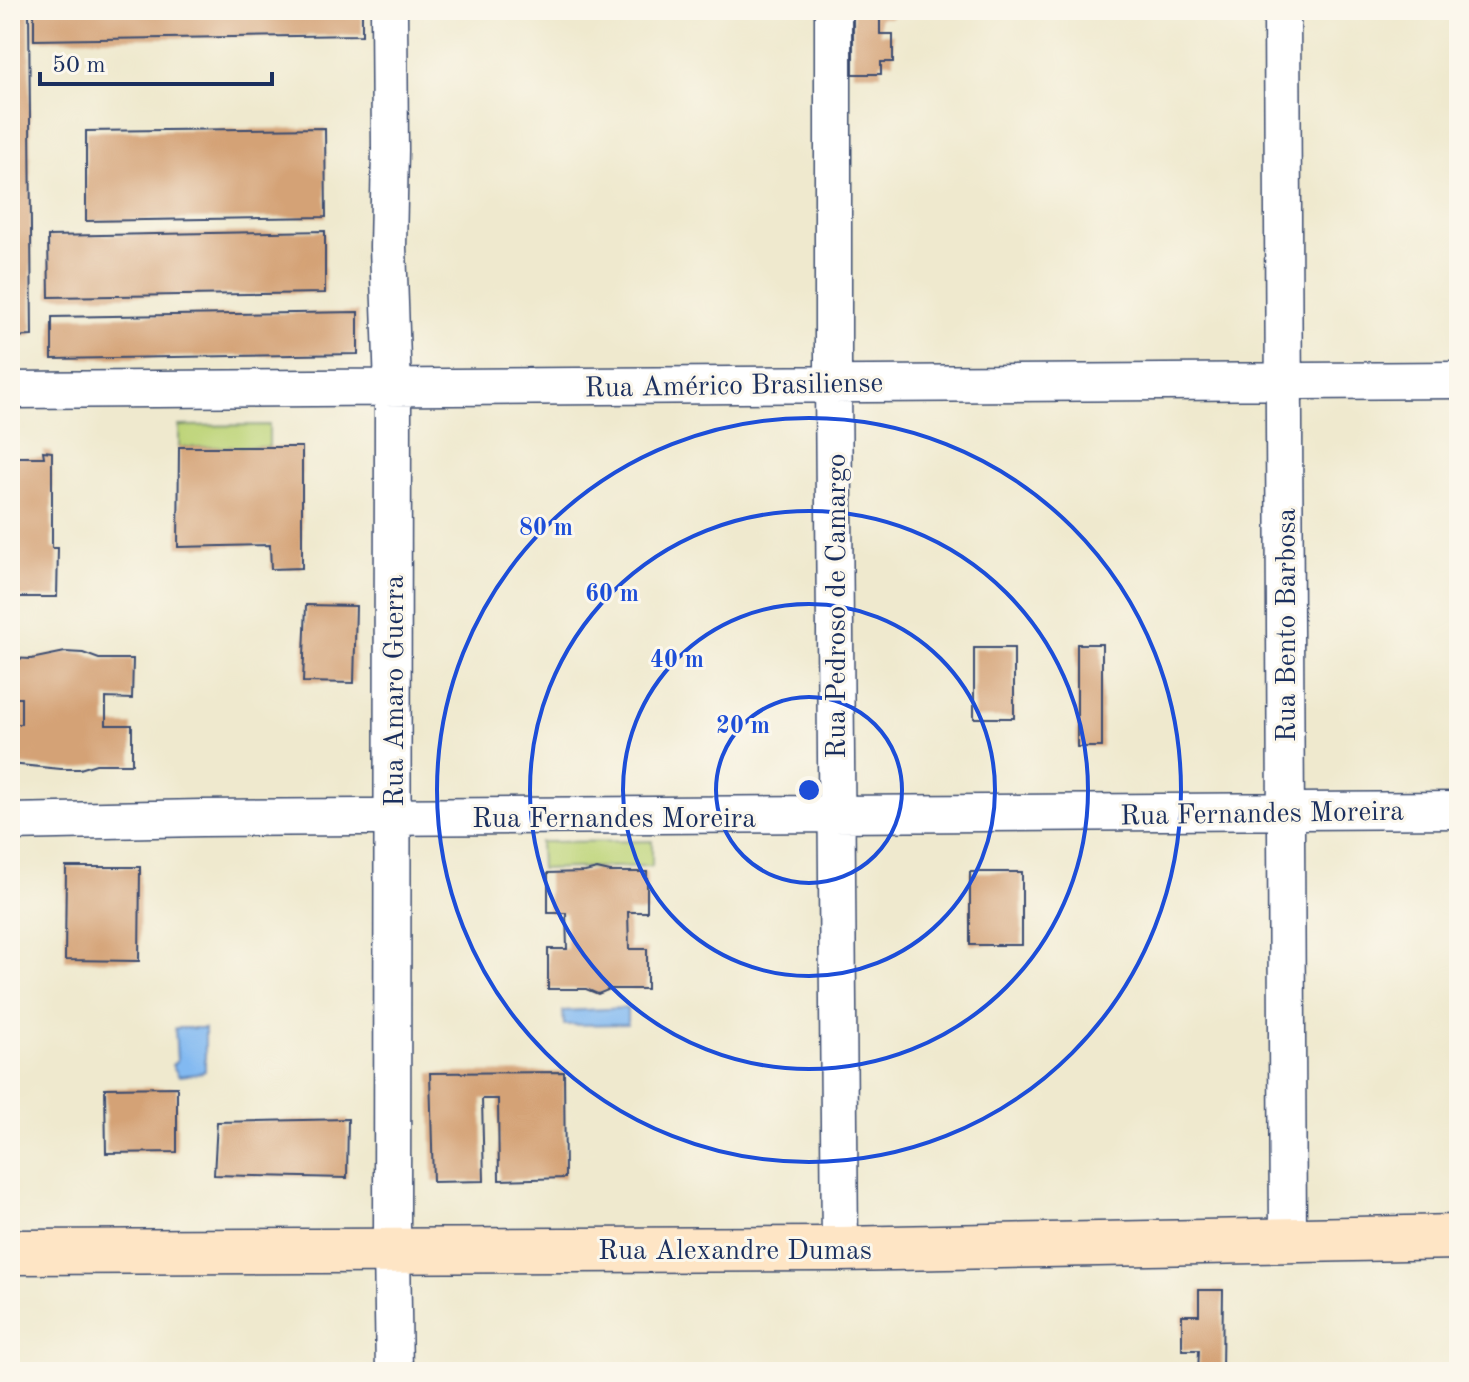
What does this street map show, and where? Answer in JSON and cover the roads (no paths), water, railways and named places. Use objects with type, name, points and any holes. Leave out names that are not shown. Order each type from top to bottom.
[{"type":"street","name":"Rua Amaro Guerra","points":[[389,10],[388,247],[393,388],[394,1372]]},
{"type":"street","name":"Rua Pedroso de Camargo","points":[[833,10],[840,1249]]},
{"type":"street","name":"Rua Bento Barbosa","points":[[1282,10],[1288,1239]]},
{"type":"street","name":"Rua Américo Brasiliense","points":[[10,390],[1459,380]]},
{"type":"street","name":"Rua Fernandes Moreira","points":[[10,822],[1459,810]]},
{"type":"street","name":"Rua Alexandre Dumas","points":[[10,1252],[840,1249],[1459,1237]]},
{"type":"water","points":[[627,1008],[627,1024],[564,1025],[563,1011]]},
{"type":"water","points":[[175,1028],[205,1028],[205,1071],[179,1076],[172,1065],[177,1061]]}]
